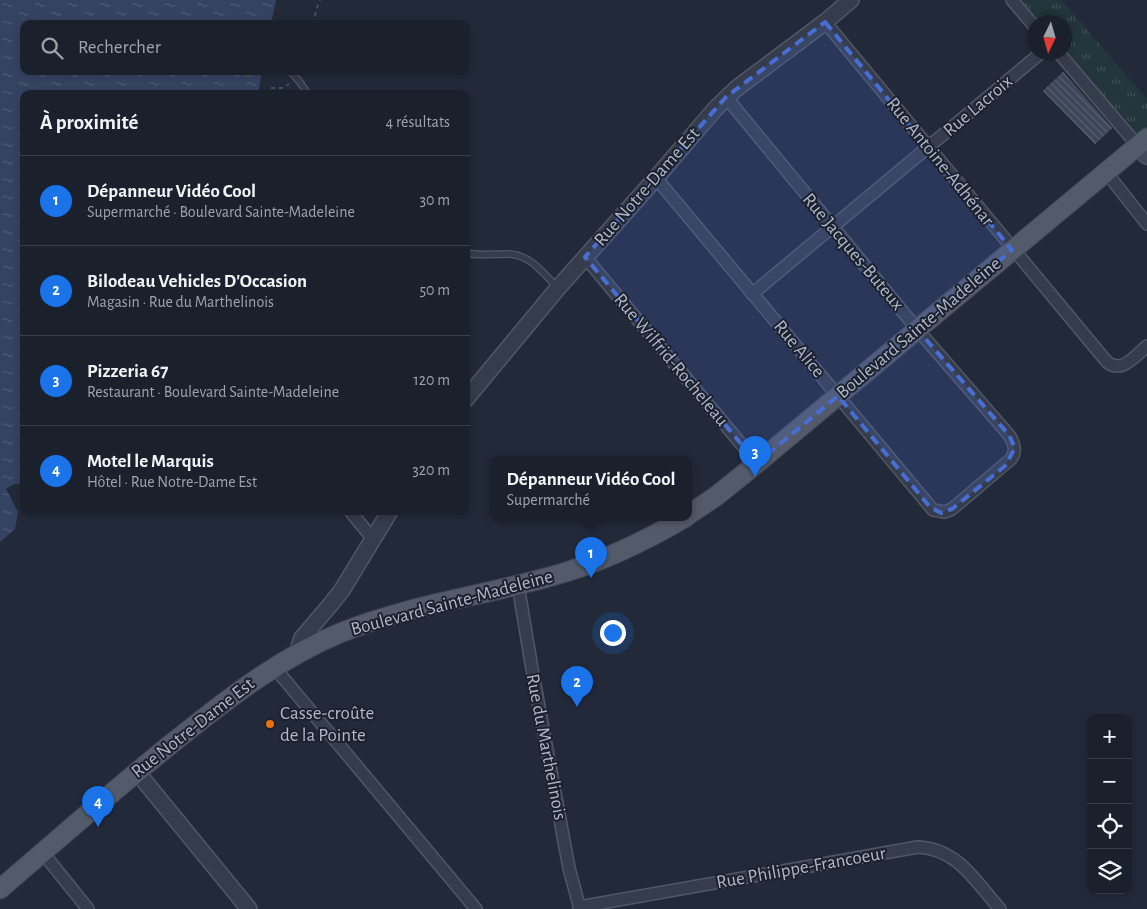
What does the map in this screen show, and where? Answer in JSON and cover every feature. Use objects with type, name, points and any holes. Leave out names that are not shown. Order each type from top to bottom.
[{"type":"main road","name":"Boulevard Sainte-Madeleine","points":[[692,513],[716,497],[1106,172],[1144,147]]},
{"type":"main road","name":"Boulevard Sainte-Madeleine","points":[[274,667],[326,639],[363,625],[563,573],[605,558],[649,538],[678,521]]},
{"type":"main road","name":"Rue Notre-Dame Est","points":[[0,889],[136,772],[212,711],[274,667]]},
{"type":"street","name":"Rue Notre-Dame Est","points":[[470,394],[558,288],[726,98],[851,0]]},
{"type":"street","points":[[1012,0],[1027,18]]},
{"type":"street","name":"Rue Antoine-Adhénar","points":[[825,22],[929,146],[1012,250],[1107,362],[1116,367],[1126,365],[1147,346]]},
{"type":"street","name":"Rue Lacroix","points":[[752,294],[1032,60]]},
{"type":"street","points":[[1065,60],[1144,147]]},
{"type":"street","name":"Rue Jacques-Buteux","points":[[726,98],[917,329],[1009,435],[1015,448],[1014,454]]},
{"type":"street","points":[[1106,172],[1147,224]]},
{"type":"street","name":"Rue Alice","points":[[656,178],[930,507],[937,512],[945,512],[952,509],[1005,466],[1014,454]]},
{"type":"street","name":"Rue Wilfrid-Rocheleau","points":[[585,257],[757,462]]},
{"type":"street","points":[[353,515],[373,539]]},
{"type":"street","points":[[297,654],[302,638],[331,604],[388,515]]},
{"type":"street","name":"Rue du Marthelinois","points":[[518,585],[527,644],[567,859],[579,908]]},
{"type":"street","points":[[274,667],[476,909]]},
{"type":"street","points":[[136,772],[249,909]]},
{"type":"street","name":"Rue Philippe-Francoeur","points":[[579,908],[918,847],[940,851],[955,860],[1000,909]]},
{"type":"street","points":[[43,853],[88,909]]},
{"type":"lane","points":[[293,75],[305,90]]},
{"type":"lane","points":[[470,254],[520,255],[533,264],[558,288]]},
{"type":"path","points":[[315,20],[320,0]]},
{"type":"path","points":[[271,88],[282,88],[281,90]]},
{"type":"highlighted area","points":[[825,22],[1012,250],[917,329],[1009,435],[1015,448],[1005,466],[952,509],[941,513],[930,507],[838,396],[757,463],[585,257],[726,97]]},
{"type":"green space","points":[[1017,0],[1061,0],[1147,99],[1147,133],[1137,140],[1071,60],[1072,15],[1031,15]]},
{"type":"water","points":[[0,0],[276,0],[272,20],[20,20],[20,75],[261,75],[259,90],[20,90],[20,483],[14,484],[6,489],[18,512],[15,529],[0,542]]},
{"type":"building","points":[[1063,71],[1113,128],[1095,145],[1042,91]]},
{"type":"place","name":"Pizzeria 67","points":[[755,477]]},
{"type":"place","name":"Dépanneur Vidéo Cool","points":[[591,578]]},
{"type":"place","name":"Bilodeau Vehicles D'Occasion","points":[[577,707]]},
{"type":"place","name":"Casse-croûte de la Pointe","points":[[270,724]]},
{"type":"place","name":"Motel le Marquis","points":[[98,827]]}]
